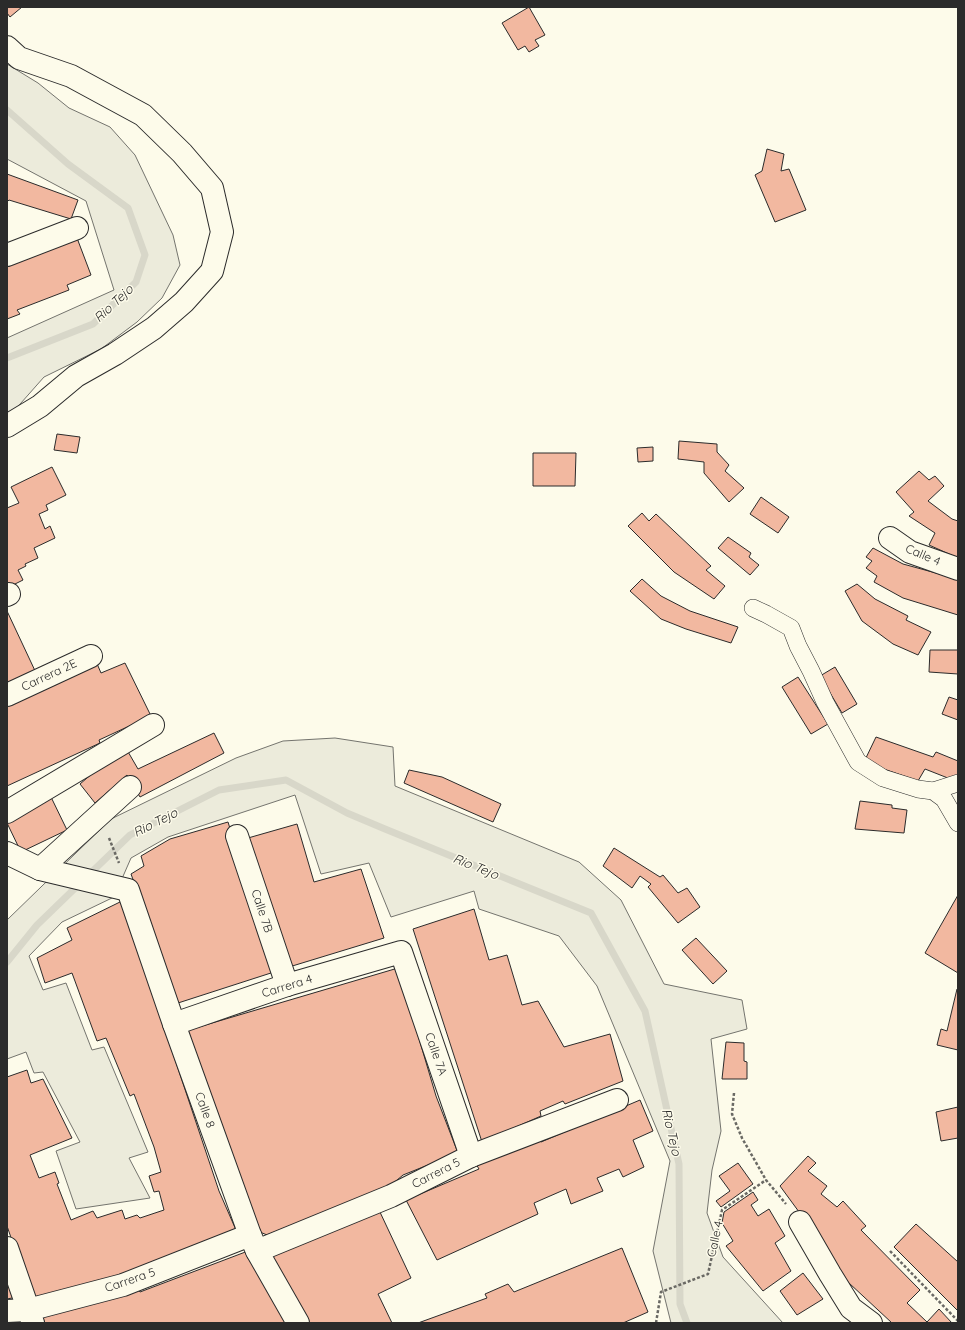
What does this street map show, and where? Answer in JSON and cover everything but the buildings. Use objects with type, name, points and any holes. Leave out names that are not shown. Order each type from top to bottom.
[{"type":"street","points":[[7,47],[19,58],[71,76],[143,115],[182,153],[212,188],[222,232],[212,271],[184,302],[154,328],[115,354],[76,376],[40,406],[7,426]]},
{"type":"street","points":[[7,255],[77,228]]},
{"type":"street","name":"Calle 4","points":[[890,538],[910,552],[958,569]]},
{"type":"street","points":[[753,608],[791,628],[825,702],[858,762],[884,778],[918,789],[933,791],[958,783]]},
{"type":"street","name":"Carrera 2E","points":[[7,695],[91,656]]},
{"type":"street","points":[[7,812],[153,725]]},
{"type":"street","points":[[47,870],[130,787]]},
{"type":"street","points":[[933,791],[944,799],[958,823]]},
{"type":"street","name":"Calle 7B","points":[[237,836],[287,985]]},
{"type":"street","points":[[7,853],[47,870],[121,881]]},
{"type":"street","name":"Calle 8","points":[[121,881],[253,1243],[298,1323]]},
{"type":"street","name":"Carrera 4","points":[[174,1024],[287,985],[401,952]]},
{"type":"street","name":"Calle 7A","points":[[401,952],[471,1156]]},
{"type":"street","name":"Carrera 5","points":[[23,1315],[123,1285],[253,1243],[391,1196],[471,1156],[617,1100]]},
{"type":"street","points":[[800,1222],[851,1308],[871,1323]]},
{"type":"street","points":[[7,1248],[23,1315]]},
{"type":"path","points":[[108,836],[121,881]]},
{"type":"path","points":[[734,1093],[732,1114],[742,1138],[766,1180],[800,1222]]},
{"type":"path","name":"Calle 4","points":[[656,1323],[661,1292],[708,1274],[722,1210],[766,1180]]},
{"type":"path","points":[[890,1252],[958,1321]]},
{"type":"shaded area","points":[[7,64],[38,83],[69,108],[110,127],[135,155],[173,235],[180,265],[162,298],[137,322],[101,349],[44,377],[13,412],[7,416],[7,338],[114,290],[86,201],[7,159]]},
{"type":"shaded area","points":[[335,738],[393,747],[395,786],[579,862],[621,900],[664,984],[742,1000],[747,1029],[711,1039],[721,1131],[712,1170],[707,1213],[723,1257],[783,1323],[671,1323],[653,1251],[670,1161],[597,986],[559,936],[479,909],[474,891],[391,917],[369,863],[321,874],[295,795],[168,837],[131,858],[114,897],[62,922],[29,956],[43,990],[66,983],[92,1050],[104,1047],[148,1152],[129,1158],[150,1198],[76,1209],[56,1151],[80,1142],[43,1072],[34,1073],[26,1052],[7,1059],[7,920],[111,819],[236,758],[283,741]]},
{"type":"waterway","name":"Rio Tejo","points":[[7,110],[68,164],[128,208],[145,255],[136,282],[93,324],[7,358]]},
{"type":"waterway","name":"Rio Tejo","points":[[7,962],[37,925],[130,835],[219,790],[286,780],[347,813],[591,913],[645,1011],[679,1164],[680,1304],[687,1323]]}]
